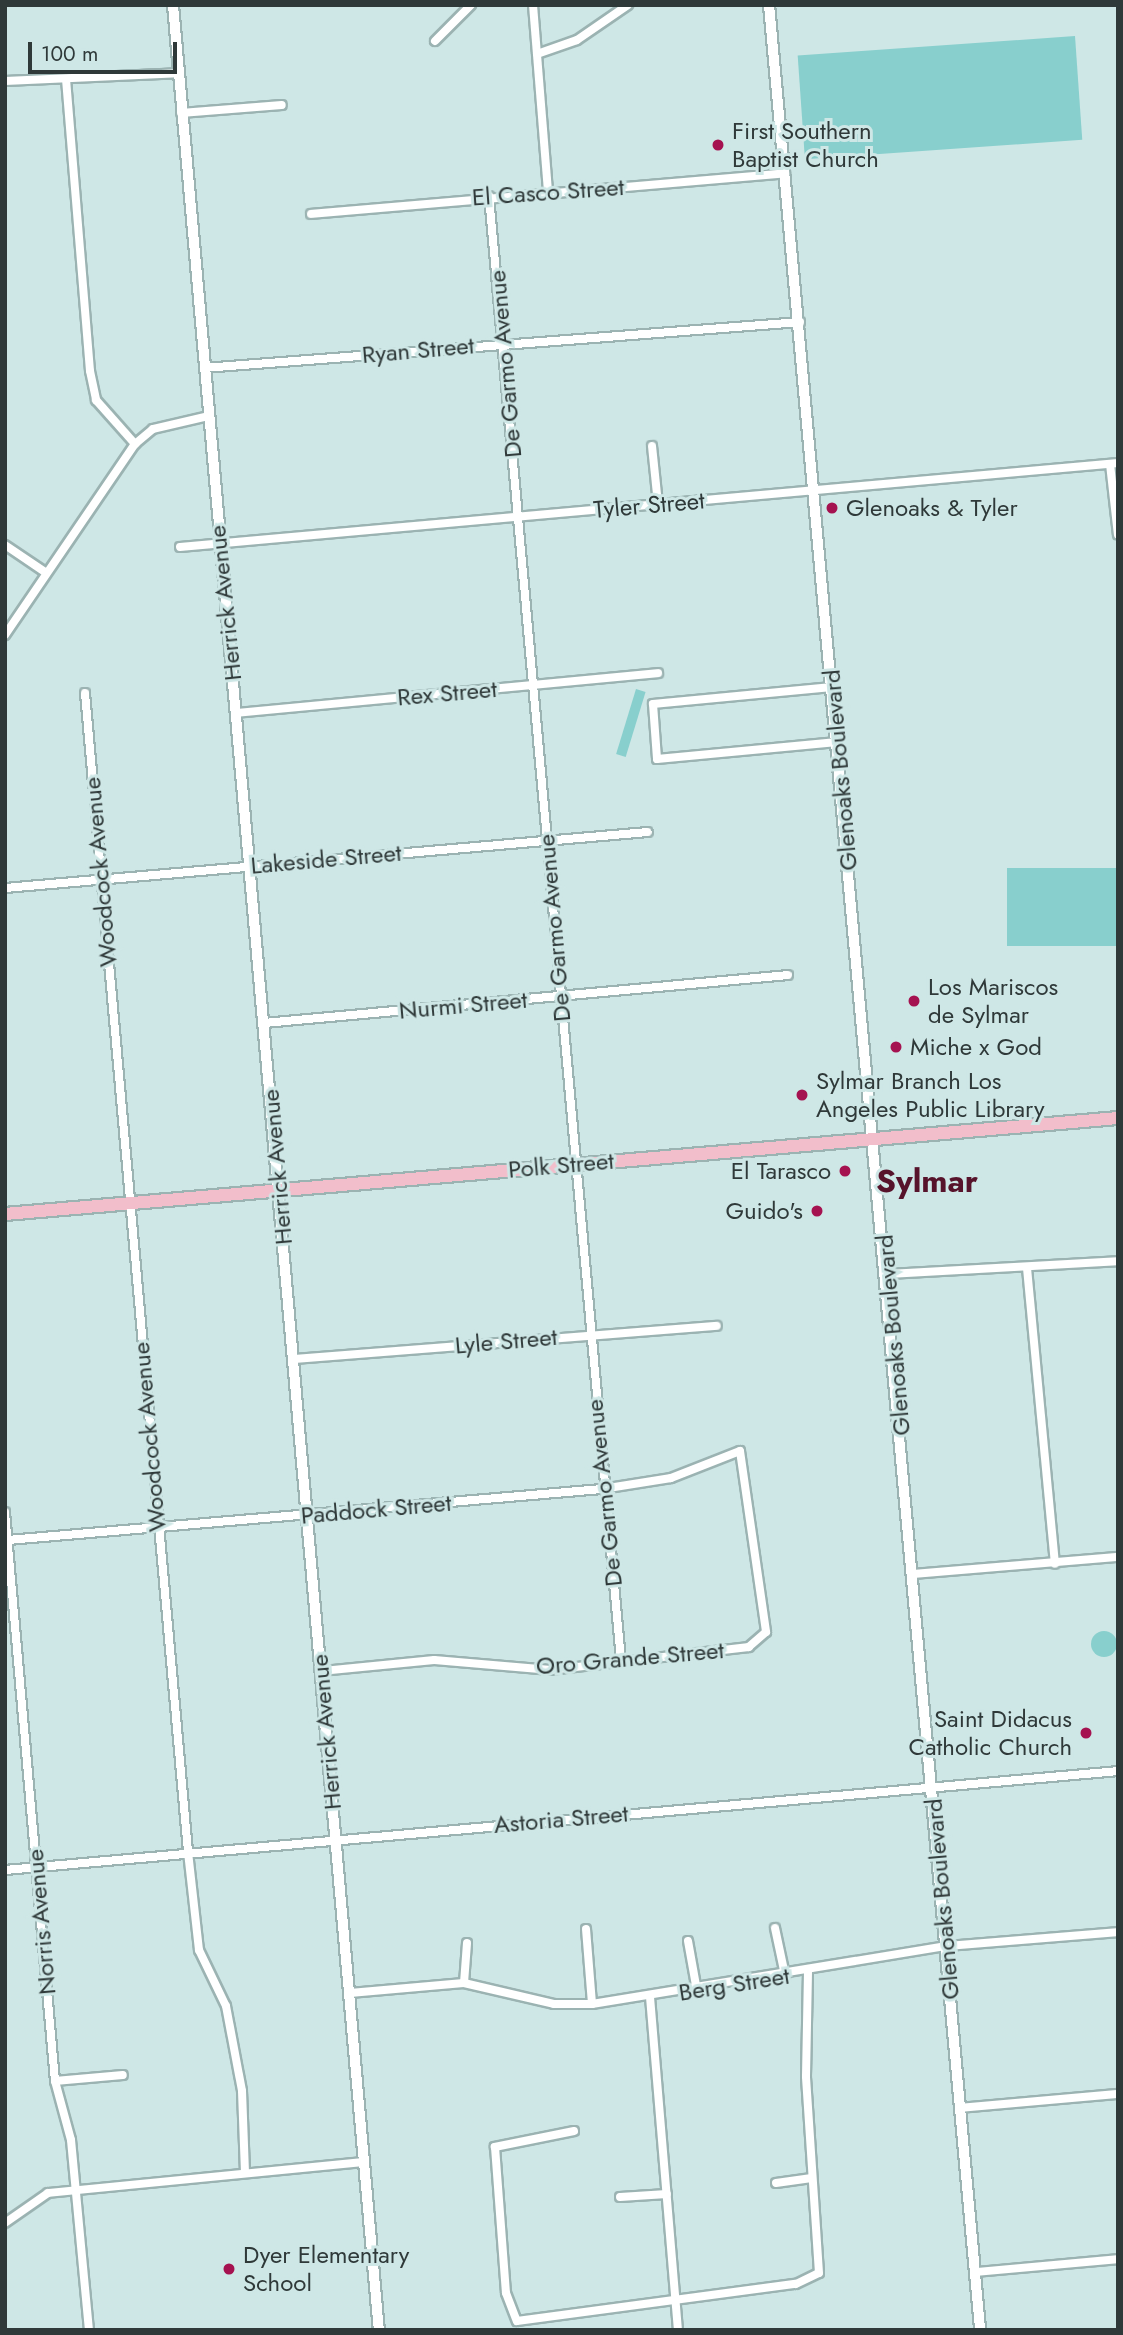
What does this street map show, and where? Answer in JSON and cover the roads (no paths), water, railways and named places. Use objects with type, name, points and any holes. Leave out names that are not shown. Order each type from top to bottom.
[{"type":"main road","name":"Glenoaks Boulevard","points":[[769,5],[817,491],[832,687],[888,1274],[980,2330]]},
{"type":"main road","name":"Polk Street","points":[[5,1214],[1118,1118]]},
{"type":"street","name":"Herrick Avenue","points":[[173,5],[379,2330]]},
{"type":"street","points":[[435,41],[471,5]]},
{"type":"street","points":[[533,5],[548,193]]},
{"type":"street","points":[[537,54],[577,40],[628,5]]},
{"type":"street","points":[[5,81],[178,73]]},
{"type":"street","points":[[66,79],[90,371],[96,400],[135,444]]},
{"type":"street","points":[[181,113],[282,105]]},
{"type":"street","name":"El Casco Street","points":[[311,214],[489,196],[785,173]]},
{"type":"street","name":"De Garmo Avenue","points":[[489,196],[537,684],[558,996],[576,1164],[602,1489],[621,1661]]},
{"type":"street","name":"Ryan Street","points":[[204,368],[504,342],[800,322]]},
{"type":"street","points":[[5,635],[45,572],[135,444],[153,429],[209,416]]},
{"type":"street","points":[[652,446],[658,505]]},
{"type":"street","points":[[1114,464],[1118,535]]},
{"type":"street","name":"Tyler Street","points":[[180,547],[1114,464]]},
{"type":"street","points":[[5,545],[45,572]]},
{"type":"street","name":"Rex Street","points":[[236,713],[658,673]]},
{"type":"street","points":[[832,687],[653,704],[657,759],[837,742]]},
{"type":"street","name":"Woodcock Avenue","points":[[85,693],[157,1531],[188,1853],[199,1950],[226,2006],[231,2030],[245,2173]]},
{"type":"street","name":"Lakeside Street","points":[[5,888],[100,882],[648,831]]},
{"type":"street","name":"Nurmi Street","points":[[264,1023],[788,975]]},
{"type":"street","points":[[888,1274],[1027,1268],[1067,1269],[1118,1261]]},
{"type":"street","points":[[1027,1268],[1055,1564]]},
{"type":"street","name":"Lyle Street","points":[[295,1359],[718,1326]]},
{"type":"street","name":"Paddock Street","points":[[8,1540],[157,1531],[308,1514],[602,1489],[671,1478],[740,1451],[766,1632]]},
{"type":"street","name":"Norris Avenue","points":[[5,1512],[10,1616],[37,1868],[55,2081],[76,2189],[89,2330]]},
{"type":"street","points":[[914,1574],[1118,1557]]},
{"type":"street","name":"Oro Grande Street","points":[[321,1671],[434,1660],[551,1670],[749,1647],[766,1632]]},
{"type":"street","name":"Astoria Street","points":[[5,1870],[335,1838],[1118,1771]]},
{"type":"street","points":[[775,1928],[785,1975]]},
{"type":"street","points":[[586,1929],[592,2004]]},
{"type":"street","name":"Berg Street","points":[[350,1993],[464,1983],[554,2004],[592,2004],[697,1991],[948,1946],[1118,1932]]},
{"type":"street","points":[[688,1941],[697,1991]]},
{"type":"street","points":[[464,1983],[467,1942]]},
{"type":"street","points":[[574,2131],[495,2147],[506,2293],[517,2321],[675,2302],[716,2290],[796,2284],[820,2273],[812,2178],[808,1972]]},
{"type":"street","points":[[650,1997],[678,2330]]},
{"type":"street","points":[[55,2081],[123,2075]]},
{"type":"street","points":[[960,2108],[1118,2094]]},
{"type":"street","points":[[5,2222],[48,2193],[364,2162]]},
{"type":"street","points":[[776,2183],[812,2178]]},
{"type":"street","points":[[620,2197],[667,2194]]},
{"type":"street","points":[[976,2272],[1118,2259]]},
{"type":"place","name":"First Southern Baptist Church","points":[[718,145]]},
{"type":"place","name":"Glenoaks & Tyler","points":[[832,508]]},
{"type":"place","name":"Los Mariscos de Sylmar","points":[[914,1001]]},
{"type":"place","name":"Miche x God","points":[[896,1047]]},
{"type":"place","name":"Sylmar Branch Los Angeles Public Library","points":[[802,1095]]},
{"type":"place","name":"El Tarasco","points":[[845,1171]]},
{"type":"place","name":"Guido's","points":[[817,1211]]},
{"type":"place","name":"Saint Didacus Catholic Church","points":[[1086,1733]]},
{"type":"place","name":"Dyer Elementary School","points":[[229,2269]]},
{"type":"district","name":"Sylmar","points":[[927,1181]]}]
